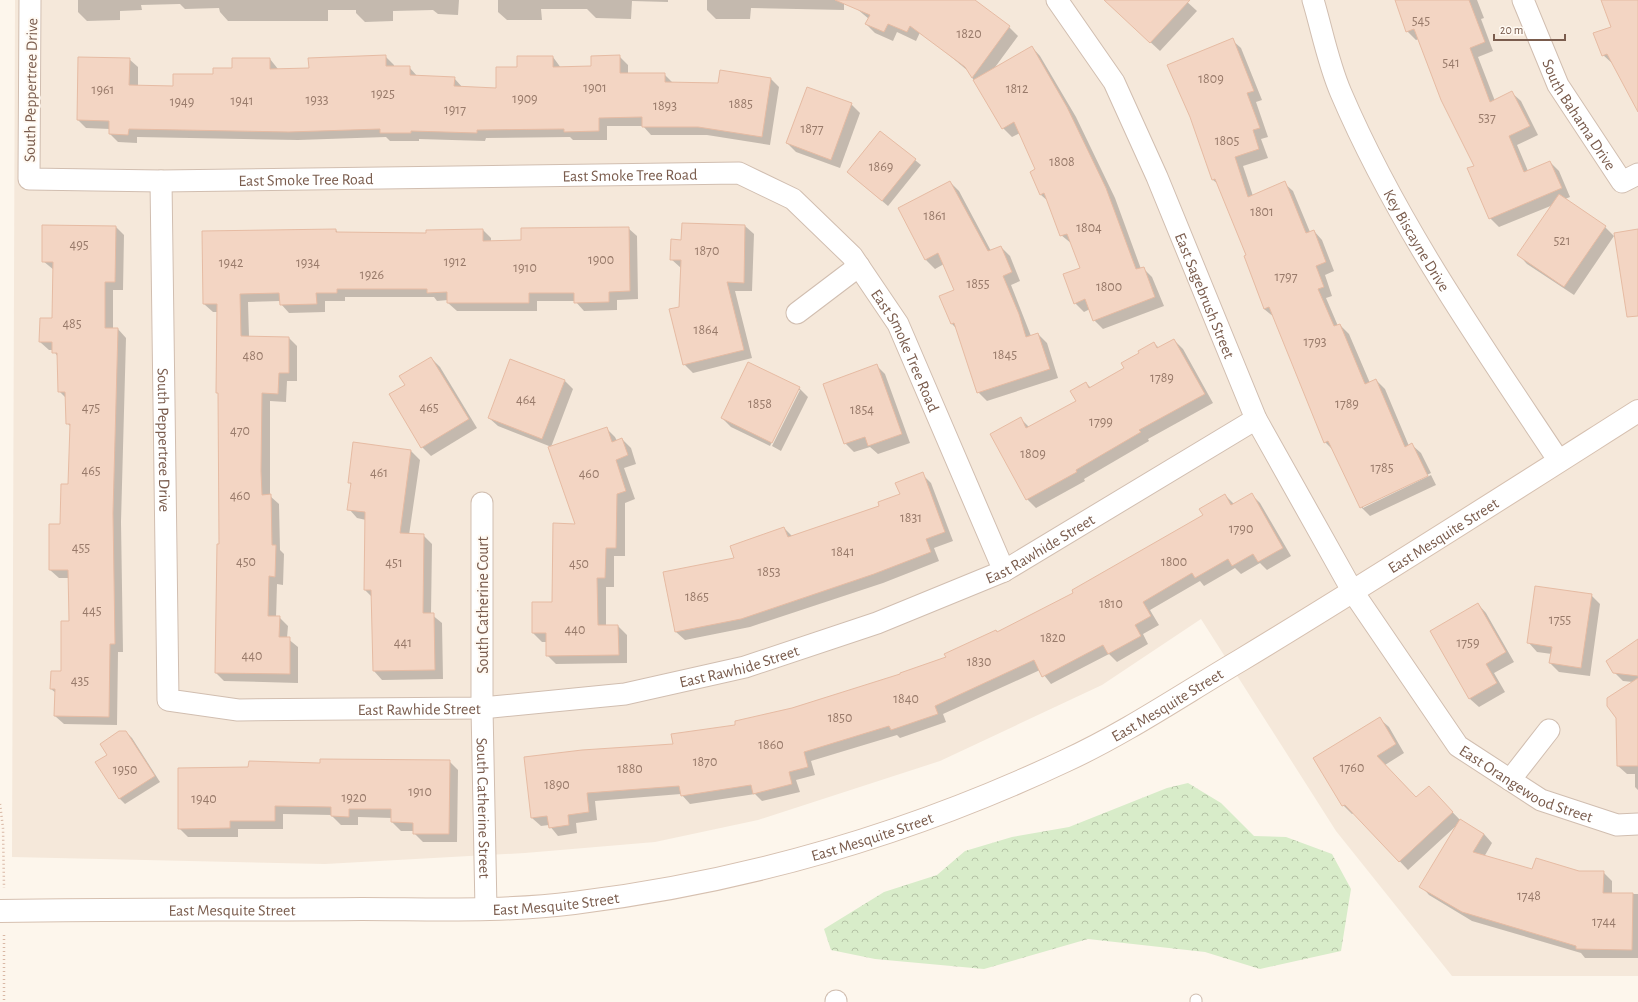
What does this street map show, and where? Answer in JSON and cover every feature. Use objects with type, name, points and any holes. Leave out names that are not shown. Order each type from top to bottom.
[{"type":"street","name":"South Peppertree Drive","points":[[29,179],[30,0]]},
{"type":"street","name":"East Sagebrush Street","points":[[1057,0],[1114,82],[1157,177],[1256,420],[1353,592]]},
{"type":"street","name":"Key Biscayne Drive","points":[[1313,0],[1340,91],[1378,173],[1456,306],[1559,461]]},
{"type":"street","name":"South Bahama Drive","points":[[1523,0],[1558,86],[1630,178]]},
{"type":"street","name":"East Smoke Tree Road","points":[[29,179],[162,181],[739,174],[793,199],[852,256],[898,324],[1004,571]]},
{"type":"street","name":"South Peppertree Drive","points":[[162,181],[168,700]]},
{"type":"street","points":[[797,313],[859,266]]},
{"type":"street","name":"East Mesquite Street","points":[[2,911],[486,909],[569,904],[655,892],[736,875],[845,847],[945,812],[1068,760],[1110,738],[1353,592],[1638,411]]},
{"type":"street","name":"East Rawhide Street","points":[[168,700],[238,710],[482,708],[626,694],[745,667],[877,623],[1004,571],[1256,420]]},
{"type":"street","name":"South Catherine Court","points":[[482,503],[482,708]]},
{"type":"street","name":"East Orangewood Street","points":[[1353,592],[1458,746],[1541,800],[1618,825],[1638,824]]},
{"type":"street","name":"South Catherine Street","points":[[482,708],[486,909]]},
{"type":"street","points":[[1510,780],[1549,730]]},
{"type":"path","points":[[0,804],[3,828],[2,911],[4,1002]]},
{"type":"shaded area","points":[[15,0],[1638,0],[1638,976],[1452,976],[1336,831],[1201,619],[1102,685],[940,761],[758,820],[655,842],[525,853],[325,864],[12,857]]},
{"type":"green space","points":[[1188,783],[1221,803],[1254,836],[1286,837],[1332,854],[1351,889],[1341,951],[1260,969],[1205,952],[1088,939],[984,969],[875,959],[831,950],[824,929],[884,892],[937,875],[965,851],[1012,837],[1069,827],[1167,788]]},
{"type":"building","points":[[835,0],[975,0],[1010,26],[972,78],[965,67],[910,26],[907,32],[888,24],[884,32],[865,24],[870,15]]},
{"type":"building","points":[[1104,0],[1190,0],[1150,43]]},
{"type":"building","points":[[1395,0],[1469,0],[1485,42],[1470,48],[1490,102],[1512,91],[1530,126],[1509,136],[1524,172],[1550,161],[1562,188],[1489,219],[1467,168],[1474,166],[1441,100],[1414,29],[1406,32]]},
{"type":"building","points":[[1601,0],[1638,0],[1638,112],[1607,54],[1602,56],[1593,33],[1611,27]]},
{"type":"building","points":[[1233,38],[1254,91],[1247,93],[1260,128],[1253,130],[1259,149],[1235,157],[1248,197],[1285,181],[1306,233],[1314,230],[1326,262],[1316,266],[1324,287],[1318,289],[1334,326],[1340,324],[1365,384],[1376,379],[1405,447],[1412,443],[1428,476],[1360,508],[1328,441],[1324,443],[1269,307],[1264,309],[1244,256],[1246,255],[1215,179],[1212,180],[1190,117],[1167,65]]},
{"type":"building","points":[[1032,46],[1067,107],[1106,188],[1136,269],[1144,267],[1155,297],[1093,321],[1085,299],[1074,304],[1063,274],[1080,268],[1067,234],[1060,236],[1044,193],[1040,195],[1030,172],[1035,169],[1014,122],[1002,129],[973,80]]},
{"type":"building","points":[[386,55],[386,66],[410,66],[410,75],[455,77],[454,86],[496,88],[496,67],[517,67],[517,56],[553,56],[553,67],[591,66],[591,56],[620,55],[620,73],[665,73],[665,82],[718,83],[720,70],[771,78],[762,137],[698,127],[642,127],[642,117],[599,118],[599,131],[564,132],[564,129],[477,130],[477,133],[411,131],[411,133],[380,133],[380,129],[289,132],[129,129],[128,135],[109,134],[109,121],[77,120],[78,57],[130,58],[129,85],[173,86],[173,74],[213,74],[213,68],[232,68],[232,58],[270,58],[270,69],[309,68],[308,58]]},
{"type":"building","points":[[807,87],[852,103],[831,160],[786,143]]},
{"type":"building","points":[[880,131],[916,159],[882,201],[847,172]]},
{"type":"building","points":[[950,181],[988,251],[1001,246],[1012,272],[1003,276],[1019,314],[1026,337],[1038,333],[1050,369],[977,393],[954,323],[951,324],[939,296],[954,290],[938,253],[925,260],[898,208]]},
{"type":"building","points":[[1559,194],[1606,226],[1564,287],[1517,255]]},
{"type":"building","points":[[682,223],[745,225],[744,283],[727,282],[744,350],[683,365],[669,309],[679,307],[681,260],[670,260],[671,239],[681,240]]},
{"type":"building","points":[[42,225],[116,226],[115,282],[105,282],[105,328],[118,328],[113,513],[115,644],[110,644],[109,717],[54,716],[55,689],[50,689],[51,671],[61,671],[61,621],[69,621],[68,570],[49,570],[49,524],[60,524],[61,484],[68,484],[70,424],[66,424],[65,392],[58,392],[57,353],[52,353],[52,342],[39,342],[40,318],[52,318],[53,262],[42,262]]},
{"type":"building","points":[[629,227],[630,291],[609,292],[609,302],[574,303],[574,293],[529,293],[529,303],[447,303],[447,292],[427,293],[427,289],[337,289],[337,293],[316,293],[317,304],[280,305],[279,293],[240,294],[241,336],[289,337],[289,373],[279,373],[278,394],[262,393],[261,471],[262,495],[271,494],[272,545],[276,545],[275,577],[269,576],[268,616],[280,616],[279,637],[290,637],[290,674],[215,673],[217,544],[219,544],[218,393],[216,393],[217,304],[203,304],[202,231],[336,229],[336,232],[426,233],[426,230],[483,229],[483,241],[521,240],[521,228]]},
{"type":"building","points":[[1638,229],[1638,316],[1627,317],[1614,233]]},
{"type":"building","points":[[1174,339],[1205,394],[1139,430],[1141,432],[1076,470],[1077,472],[1026,500],[990,434],[1021,417],[1026,428],[1076,401],[1070,391],[1086,382],[1089,388],[1124,368],[1121,363],[1139,353],[1138,351],[1154,342],[1157,348]]},
{"type":"building","points":[[431,357],[469,419],[421,448],[389,394],[405,385],[399,376]]},
{"type":"building","points":[[510,359],[565,380],[542,439],[488,418]]},
{"type":"building","points":[[748,362],[800,387],[772,443],[721,418]]},
{"type":"building","points":[[877,364],[902,434],[868,446],[865,437],[844,444],[823,384]]},
{"type":"building","points":[[607,427],[612,442],[622,438],[628,455],[616,460],[626,491],[617,494],[616,548],[606,548],[605,578],[597,578],[598,625],[618,625],[619,655],[546,656],[546,633],[532,633],[532,602],[552,602],[553,523],[575,524],[548,447]]},
{"type":"building","points":[[353,442],[411,450],[400,533],[424,534],[423,613],[434,613],[435,670],[373,671],[371,590],[364,590],[365,512],[347,510],[351,483],[348,483]]},
{"type":"building","points":[[923,472],[945,532],[926,539],[931,552],[874,574],[741,619],[675,632],[663,572],[734,558],[730,546],[784,527],[788,537],[879,506],[878,502],[900,494],[895,483]]},
{"type":"building","points":[[1252,493],[1283,548],[1258,562],[1253,554],[1232,566],[1228,559],[1195,578],[1192,573],[1143,602],[1151,616],[1135,625],[1141,636],[1108,654],[1103,645],[1042,677],[1034,660],[935,706],[938,714],[891,730],[889,726],[804,752],[808,767],[789,772],[792,784],[753,794],[751,785],[681,796],[679,786],[587,793],[589,812],[568,815],[569,825],[549,828],[547,816],[531,818],[524,757],[582,750],[673,744],[671,734],[735,725],[735,721],[792,708],[900,674],[946,657],[944,654],[996,630],[997,632],[1073,593],[1072,590],[1203,515],[1199,509],[1225,494],[1231,505]]},
{"type":"building","points":[[1535,586],[1592,594],[1581,668],[1549,663],[1552,647],[1527,643]]},
{"type":"building","points":[[1478,603],[1506,652],[1486,664],[1497,683],[1469,699],[1430,631]]},
{"type":"building","points":[[1638,639],[1638,676],[1613,673],[1606,661]]},
{"type":"building","points":[[1638,678],[1638,766],[1617,766],[1616,718],[1607,706],[1607,698]]},
{"type":"building","points":[[1380,717],[1396,744],[1377,756],[1416,797],[1429,786],[1453,812],[1399,862],[1345,805],[1342,806],[1313,758]]},
{"type":"building","points":[[119,731],[126,731],[155,776],[119,799],[95,762],[107,755],[100,744]]},
{"type":"building","points":[[320,759],[450,760],[449,834],[413,834],[413,823],[391,822],[391,809],[349,809],[349,817],[331,816],[331,807],[275,806],[275,821],[230,821],[230,828],[178,829],[178,768],[248,767],[249,761],[320,763]]},
{"type":"building","points":[[1460,819],[1484,834],[1473,852],[1532,869],[1536,858],[1579,871],[1604,871],[1603,893],[1633,893],[1632,950],[1576,949],[1576,946],[1462,912],[1419,887]]}]
